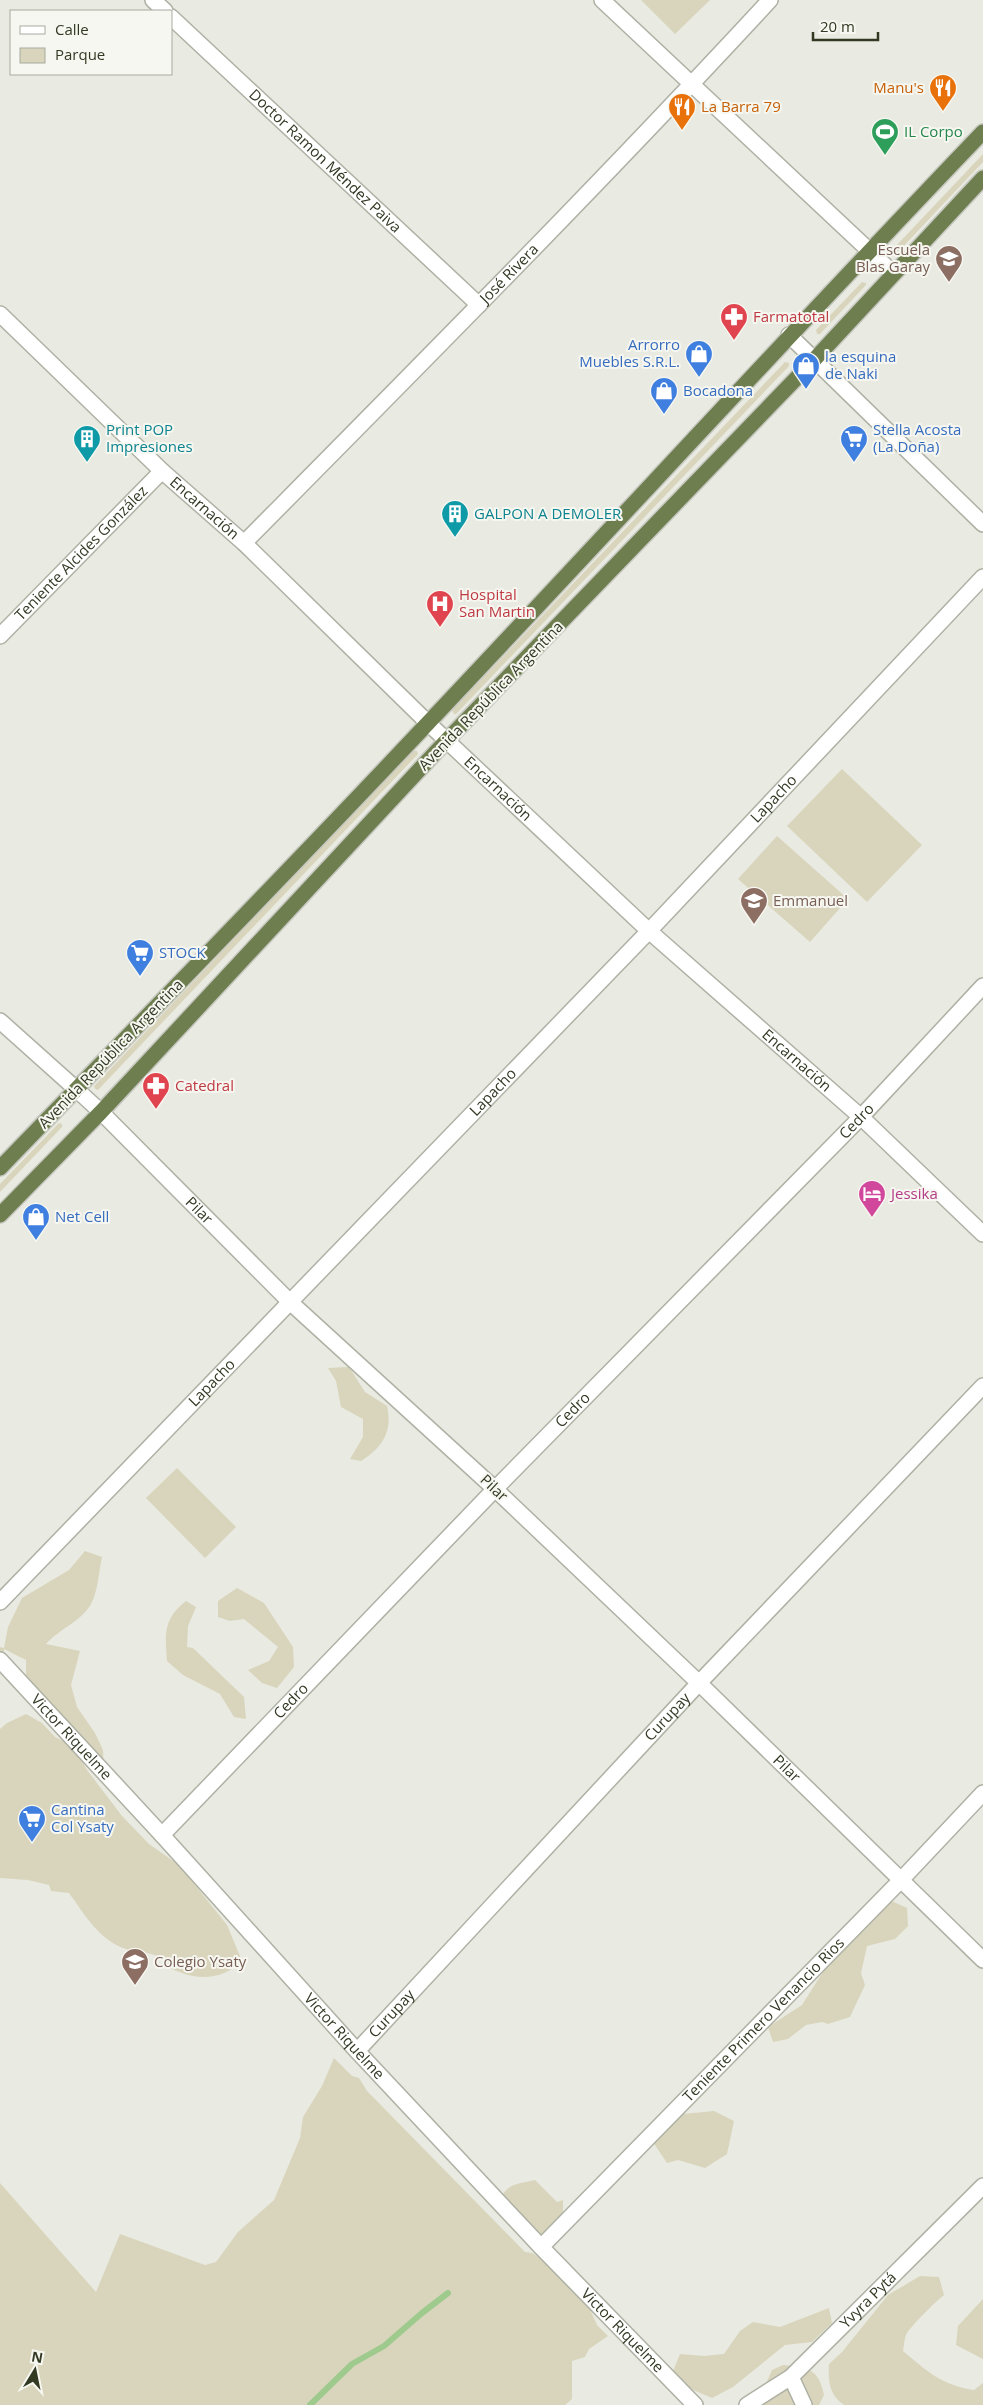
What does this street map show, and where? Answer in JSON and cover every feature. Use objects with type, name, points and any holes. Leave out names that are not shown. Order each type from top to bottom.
[{"type":"highway","name":"Avenida República Argentina","points":[[0,1168],[428,723],[789,335],[983,132]]},
{"type":"highway","name":"Avenida República Argentina","points":[[0,1215],[102,1112],[448,740],[813,361],[983,178]]},
{"type":"street","points":[[153,0],[164,10]]},
{"type":"street","points":[[602,0],[893,273]]},
{"type":"street","name":"José Rivera","points":[[244,543],[479,305],[691,85],[770,0]]},
{"type":"street","name":"Doctor Ramon Méndez Paiva","points":[[172,18],[479,305]]},
{"type":"street","name":"Encarnación","points":[[0,314],[162,471],[244,543],[428,723],[649,931],[861,1117],[983,1234]]},
{"type":"street","points":[[789,335],[813,361],[983,524]]},
{"type":"street","name":"Teniente Alcides González","points":[[0,636],[162,471]]},
{"type":"street","name":"Lapacho","points":[[0,1602],[649,931],[983,577]]},
{"type":"street","name":"Cedro","points":[[162,1835],[495,1488],[861,1117],[983,986]]},
{"type":"street","name":"Pilar","points":[[0,1021],[102,1112],[290,1302],[495,1488],[699,1683],[983,1960]]},
{"type":"street","name":"Curupay","points":[[357,2051],[699,1683],[983,1386]]},
{"type":"street","name":"Victor Riquelme","points":[[0,1660],[162,1835],[357,2051],[541,2247],[695,2405]]},
{"type":"street","name":"Teniente Primero Venancio Rios","points":[[541,2247],[902,1880],[983,1793]]},
{"type":"street","name":"Yvyra Pytá","points":[[747,2405],[791,2377],[983,2186]]},
{"type":"street","points":[[791,2377],[804,2405]]},
{"type":"green space","points":[[641,0],[710,0],[675,34]]},
{"type":"green space","points":[[983,154],[983,162],[899,251],[896,251],[895,247]]},
{"type":"green space","points":[[862,282],[866,283],[866,285],[820,334],[817,334],[816,330]]},
{"type":"green space","points":[[785,362],[789,363],[789,366],[454,714],[452,710]]},
{"type":"green space","points":[[413,751],[417,751],[418,754],[98,1090],[95,1089],[94,1086]]},
{"type":"green space","points":[[842,769],[922,845],[867,902],[787,826]]},
{"type":"green space","points":[[777,836],[848,899],[810,942],[738,879]]},
{"type":"green space","points":[[59,1123],[62,1124],[62,1127],[0,1192],[0,1184]]},
{"type":"green space","points":[[349,1367],[365,1392],[387,1406],[388,1424],[384,1438],[375,1451],[361,1461],[350,1459],[363,1437],[363,1419],[341,1407],[336,1381],[328,1368]]},
{"type":"green space","points":[[177,1468],[236,1527],[205,1558],[146,1498]]},
{"type":"green space","points":[[85,1551],[102,1557],[92,1602],[83,1614],[46,1644],[80,1651],[71,1685],[77,1707],[95,1733],[103,1750],[104,1773],[79,1756],[87,1770],[122,1816],[149,1844],[179,1865],[227,1925],[242,1961],[218,1975],[201,1977],[184,1974],[172,1969],[160,1957],[116,1945],[93,1926],[69,1893],[51,1891],[49,1885],[28,1880],[0,1878],[0,1729],[7,1723],[26,1714],[42,1723],[55,1737],[76,1751],[26,1688],[26,1660],[4,1649],[3,1666],[0,1673],[0,1647],[4,1648],[8,1627],[22,1598],[69,1570]]},
{"type":"green space","points":[[237,1588],[264,1603],[293,1647],[294,1667],[277,1688],[262,1683],[248,1670],[269,1661],[278,1647],[244,1619],[230,1621],[218,1617],[218,1601]]},
{"type":"green space","points":[[186,1601],[196,1607],[188,1626],[187,1647],[193,1648],[244,1697],[246,1719],[234,1717],[220,1694],[183,1675],[167,1661],[166,1635],[169,1621],[178,1608]]},
{"type":"green space","points":[[887,1899],[907,1908],[908,1926],[895,1939],[867,1946],[861,1973],[865,1985],[850,2017],[828,2024],[822,2022],[806,2025],[788,2039],[773,2042],[768,2027],[802,2005],[826,1967]]},
{"type":"green space","points":[[334,2058],[352,2076],[359,2078],[367,2091],[525,2252],[532,2253],[548,2263],[588,2305],[597,2325],[608,2336],[589,2349],[585,2357],[572,2361],[572,2399],[565,2405],[0,2405],[0,2183],[96,2292],[120,2234],[205,2265],[216,2262],[238,2232],[274,2200],[300,2138],[303,2117],[322,2086]]},
{"type":"green space","points":[[714,2111],[734,2121],[727,2154],[705,2168],[678,2160],[667,2163],[651,2139],[683,2114]]},
{"type":"green space","points":[[535,2180],[557,2202],[563,2200],[563,2222],[549,2236],[516,2229],[497,2205],[504,2193],[512,2186]]},
{"type":"green space","points":[[920,2276],[939,2277],[944,2295],[908,2332],[903,2351],[927,2371],[952,2385],[974,2390],[983,2383],[983,2405],[844,2405],[835,2397],[830,2387],[829,2364],[842,2352],[888,2295]]},
{"type":"green space","points":[[983,2299],[983,2359],[956,2345],[958,2326]]},
{"type":"green space","points":[[829,2308],[832,2323],[812,2342],[785,2345],[733,2387],[712,2398],[691,2389],[673,2371],[680,2354],[704,2356],[724,2354],[740,2331],[753,2322],[780,2327]]},
{"type":"green space","points":[[783,2365],[806,2369],[815,2375],[822,2386],[824,2395],[819,2405],[763,2405],[768,2400],[764,2388],[772,2370]]},
{"type":"waterway","points":[[310,2405],[352,2364],[384,2346],[448,2293]]},
{"type":"place","name":"Manu's","points":[[943,112]]},
{"type":"place","name":"La Barra 79","points":[[682,131]]},
{"type":"place","name":"IL Corpo","points":[[885,156]]},
{"type":"place","name":"Escuela Blas Garay","points":[[949,283]]},
{"type":"place","name":"Farmatotal","points":[[734,341]]},
{"type":"place","name":"Arrorro Muebles S.R.L.","points":[[699,378]]},
{"type":"place","name":"la esquina de Naki","points":[[806,390]]},
{"type":"place","name":"Bocadona","points":[[664,415]]},
{"type":"place","name":"Print POP Impresiones","points":[[87,463]]},
{"type":"place","name":"Stella Acosta (La Doña)","points":[[854,463]]},
{"type":"place","name":"GALPON A DEMOLER","points":[[455,538]]},
{"type":"place","name":"Hospital San Martin","points":[[440,628]]},
{"type":"place","name":"Emmanuel","points":[[754,925]]},
{"type":"place","name":"STOCK","points":[[140,977]]},
{"type":"place","name":"Catedral","points":[[156,1110]]},
{"type":"place","name":"Jessika","points":[[872,1218]]},
{"type":"place","name":"Net Cell","points":[[36,1241]]},
{"type":"place","name":"Cantina Col Ysaty","points":[[32,1843]]},
{"type":"place","name":"Colegio Ysaty","points":[[135,1986]]}]
